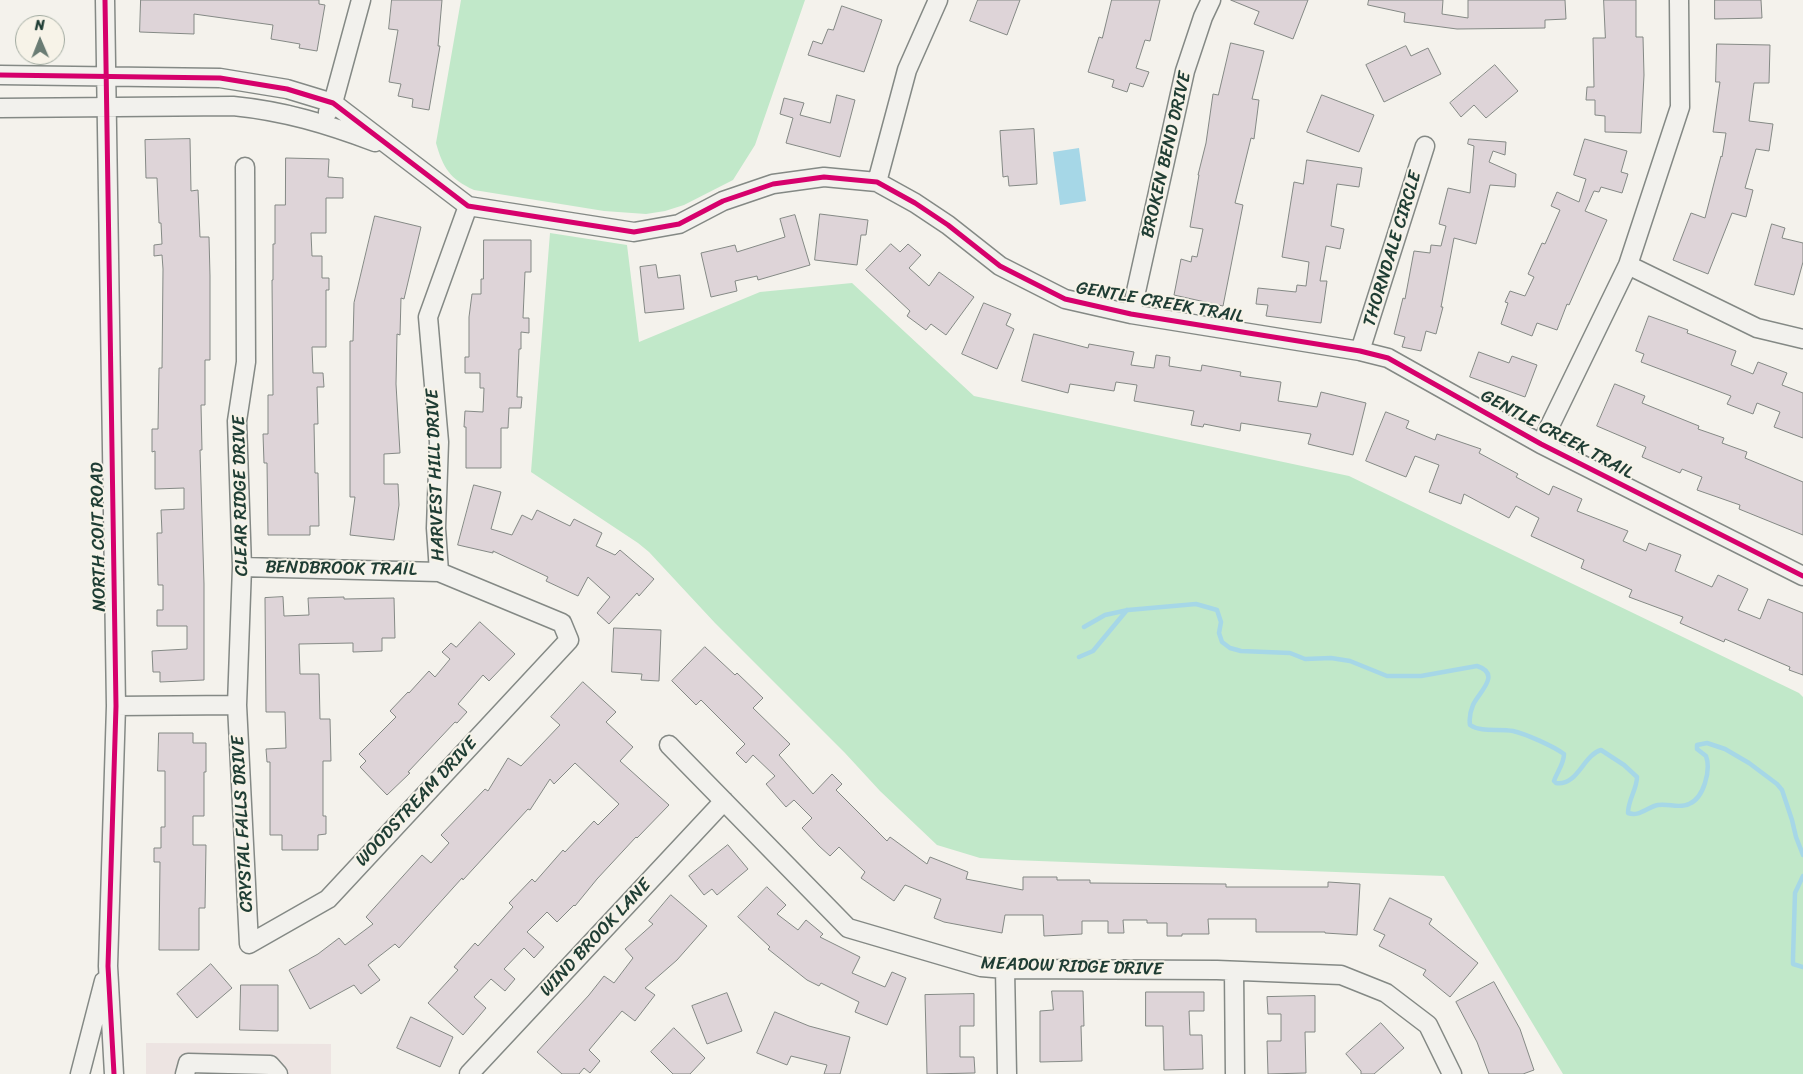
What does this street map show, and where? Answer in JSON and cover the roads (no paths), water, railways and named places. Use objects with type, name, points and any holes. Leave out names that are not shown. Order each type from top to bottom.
[{"type":"street","name":"NORTH COIT ROAD","points":[[105,0],[116,706],[108,966],[114,1074]]},
{"type":"street","points":[[322,123],[333,103],[361,0]]},
{"type":"street","points":[[877,182],[907,70],[938,0]]},
{"type":"street","name":"BROKEN BEND DRIVE","points":[[1131,314],[1185,71],[1203,17],[1211,0]]},
{"type":"street","points":[[1541,444],[1628,265],[1680,106],[1679,0]]},
{"type":"street","name":"GENTLE CREEK TRAIL","points":[[0,75],[220,78],[287,89],[333,103],[468,206],[634,232],[678,224],[723,201],[773,184],[824,177],[877,182],[915,203],[940,220],[1000,266],[1065,299],[1131,314],[1360,351],[1388,358],[1541,444],[1803,576]]},
{"type":"street","name":"GENTLE CREEK TRAIL","points":[[0,108],[233,106],[264,109],[322,123],[394,149]]},
{"type":"street","name":"THORNDALE CIRCLE","points":[[1360,351],[1425,146]]},
{"type":"street","name":"CLEAR RIDGE DRIVE","points":[[238,705],[242,567],[237,421],[246,362],[245,166]]},
{"type":"street","name":"HARVEST HILL DRIVE","points":[[439,572],[436,528],[439,442],[428,317],[468,206]]},
{"type":"street","points":[[1628,265],[1756,328],[1803,339]]},
{"type":"street","name":"BENDBROOK TRAIL","points":[[242,567],[439,572],[562,624],[569,640]]},
{"type":"street","name":"WOODSTREAM DRIVE","points":[[249,944],[328,899],[569,640]]},
{"type":"street","points":[[116,706],[238,705]]},
{"type":"street","name":"CRYSTAL FALLS DRIVE","points":[[238,705],[249,944]]},
{"type":"street","name":"MEADOW RIDGE DRIVE","points":[[669,745],[848,928],[982,966],[1341,974],[1386,993],[1428,1025],[1452,1074]]},
{"type":"street","name":"WIND BROOK LANE","points":[[469,1074],[724,801]]},
{"type":"street","name":"NORTH COIT ROAD","points":[[80,1074],[108,966]]},
{"type":"street","points":[[1005,968],[1006,1074]]},
{"type":"street","points":[[1234,971],[1235,1074]]},
{"type":"street","points":[[185,1074],[188,1063],[270,1065],[278,1074]]},
{"type":"water","points":[[1079,148],[1086,201],[1060,205],[1053,152]]},
{"type":"waterway","points":[[1084,627],[1105,615],[1128,610],[1196,604],[1217,610],[1221,622],[1219,633],[1222,642],[1230,648],[1241,651],[1290,653],[1305,659],[1331,658],[1350,661],[1387,676],[1421,676],[1477,666],[1484,669],[1488,674],[1488,678],[1487,684],[1472,708],[1470,725],[1485,730],[1508,730],[1532,737],[1564,754],[1562,765],[1554,781],[1556,783],[1564,783],[1570,780],[1589,758],[1601,750],[1624,765],[1637,777],[1628,813],[1640,813],[1658,805],[1677,806],[1689,804],[1699,796],[1705,783],[1708,769],[1706,756],[1697,749],[1697,745],[1707,743],[1725,749],[1749,763],[1777,784],[1782,790],[1803,855]]},
{"type":"waterway","points":[[1079,657],[1093,651],[1127,610]]},
{"type":"waterway","points":[[1803,876],[1795,893],[1793,958],[1793,964],[1803,967]]}]
